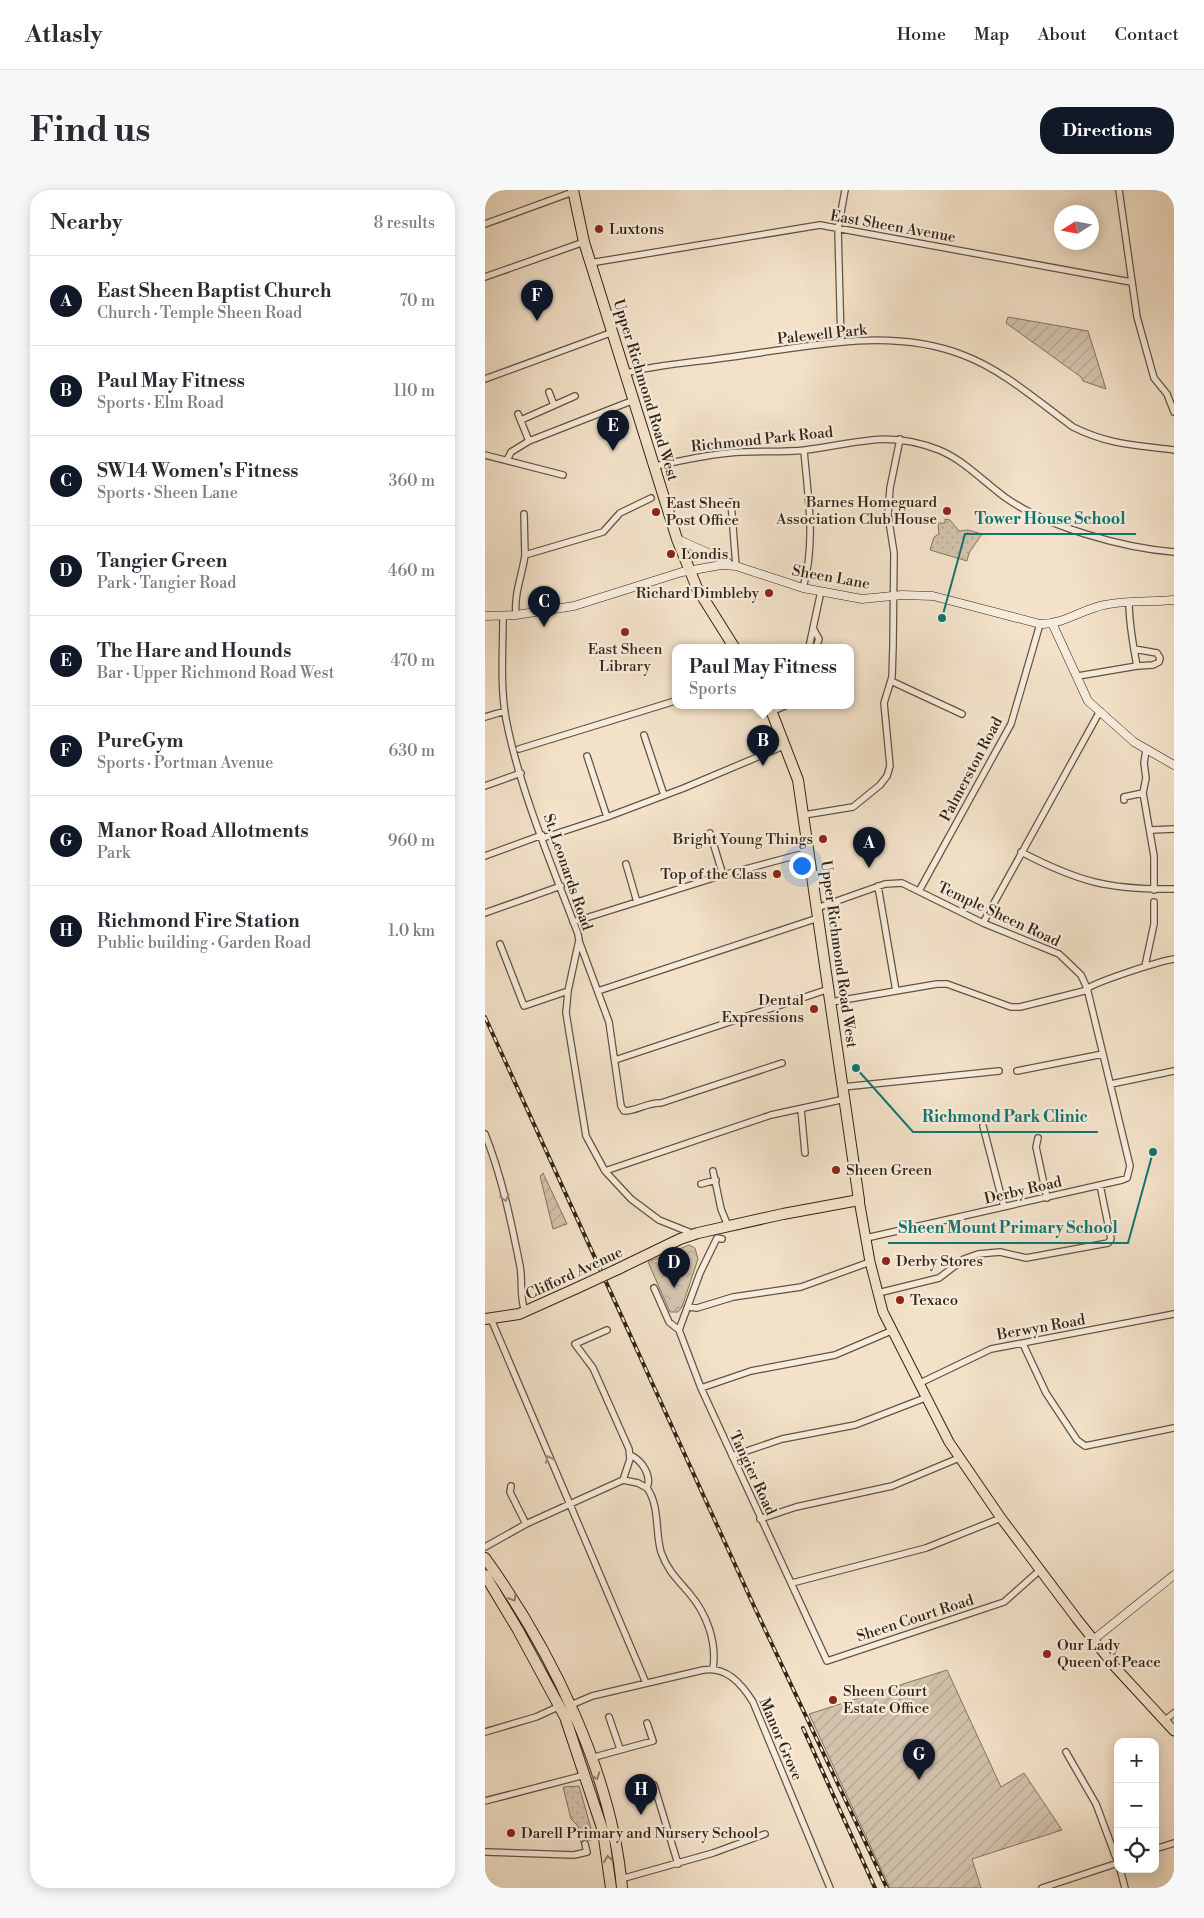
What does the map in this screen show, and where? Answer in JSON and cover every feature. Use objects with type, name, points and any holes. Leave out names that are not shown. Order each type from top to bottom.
[{"type":"highway","name":"Upper Richmond Road West","points":[[573,191],[590,263],[627,373],[677,539],[689,570],[708,609],[731,644]]},
{"type":"highway","name":"Upper Richmond Road West","points":[[771,709],[798,780],[859,1200]]},
{"type":"highway","name":"Clifford Avenue","points":[[488,1319],[525,1311],[694,1234],[859,1200]]},
{"type":"highway","name":"Clifford Avenue","points":[[673,1244],[685,1242],[707,1232]]},
{"type":"highway","points":[[485,1558],[511,1594],[571,1705],[591,1758],[611,1821],[621,1884]]},
{"type":"highway","points":[[485,1575],[560,1706],[603,1831],[611,1888]]},
{"type":"highway","points":[[603,1831],[604,1824],[611,1821]]},
{"type":"main road","points":[[677,539],[733,566]]},
{"type":"main road","name":"Sheen Lane","points":[[485,616],[516,615],[574,606],[689,570],[733,566],[803,588],[862,599],[915,594],[933,596],[1040,624],[1052,623],[1093,607],[1129,602],[1174,600]]},
{"type":"main road","points":[[1052,623],[1078,676],[1083,692],[1100,711],[1134,742],[1174,765]]},
{"type":"main road","name":"Upper Richmond Road West","points":[[859,1200],[877,1293],[891,1331],[925,1398],[959,1458],[1001,1518],[1093,1640],[1115,1667],[1174,1731]]},
{"type":"main road","points":[[1093,1640],[1174,1574]]},
{"type":"street","points":[[841,342],[838,229],[845,190]]},
{"type":"street","points":[[1119,190],[1137,317],[1154,378],[1167,394],[1174,410]]},
{"type":"street","points":[[485,224],[573,191]]},
{"type":"street","name":"East Sheen Avenue","points":[[590,263],[820,225],[1131,282]]},
{"type":"street","points":[[485,277],[584,242]]},
{"type":"street","points":[[485,379],[613,332]]},
{"type":"street","name":"Palewell Park","points":[[627,373],[841,342],[885,341],[943,348],[965,355],[986,366],[1073,427],[1088,434],[1104,441],[1174,450]]},
{"type":"street","points":[[549,392],[554,405]]},
{"type":"street","points":[[521,420],[575,396]]},
{"type":"street","points":[[507,460],[515,448],[529,441],[635,400]]},
{"type":"street","points":[[518,414],[529,441]]},
{"type":"street","points":[[804,815],[853,807],[887,776],[890,766],[884,703],[891,681],[894,553],[888,515],[890,488],[900,439]]},
{"type":"street","name":"Richmond Park Road","points":[[655,466],[731,452],[804,451],[865,440],[900,439],[941,451],[1007,499],[1036,516],[1089,534],[1153,550],[1174,552]]},
{"type":"street","points":[[803,588],[811,554],[812,532],[804,451]]},
{"type":"street","points":[[485,455],[563,475]]},
{"type":"street","points":[[525,555],[603,532],[620,513],[651,498]]},
{"type":"street","points":[[731,502],[733,566]]},
{"type":"street","points":[[516,615],[517,588],[523,570],[525,555],[524,514]]},
{"type":"street","points":[[810,644],[821,591]]},
{"type":"street","points":[[1129,602],[1137,666]]},
{"type":"street","name":"St. Leonards Road","points":[[503,616],[505,711],[521,773],[579,940],[568,991],[567,1032],[586,1136],[605,1172],[631,1200],[659,1220],[694,1234]]},
{"type":"street","name":"Palmerston Road","points":[[919,891],[1011,724],[1040,624]]},
{"type":"street","points":[[813,628],[819,639],[817,644]]},
{"type":"street","points":[[1078,676],[1153,665],[1159,662],[1160,658],[1157,653],[1134,650]]},
{"type":"street","points":[[891,681],[962,714]]},
{"type":"street","points":[[519,749],[672,702]]},
{"type":"street","points":[[485,717],[505,711]]},
{"type":"street","points":[[983,923],[1100,711]]},
{"type":"street","points":[[644,734],[664,795]]},
{"type":"street","points":[[485,856],[542,836],[607,817],[786,745]]},
{"type":"street","points":[[1146,750],[1144,763],[1146,778],[1143,794],[1151,830],[1154,856],[1154,890]]},
{"type":"street","points":[[587,756],[607,817]]},
{"type":"street","points":[[485,786],[521,773]]},
{"type":"street","points":[[1124,800],[1125,797],[1143,794]]},
{"type":"street","points":[[1151,830],[1174,829]]},
{"type":"street","points":[[710,833],[723,875]]},
{"type":"street","points":[[573,922],[723,875],[809,852]]},
{"type":"street","points":[[1021,852],[1055,870],[1086,882],[1109,887],[1154,890],[1174,889]]},
{"type":"street","points":[[626,864],[637,902]]},
{"type":"street","name":"Temple Sheen Road","points":[[598,991],[818,913],[879,886],[895,882],[919,891],[983,923],[1059,954],[1081,974],[1087,988],[1125,1141],[1130,1166],[1127,1178]]},
{"type":"street","points":[[485,913],[561,886]]},
{"type":"street","points":[[879,886],[896,991]]},
{"type":"street","points":[[1145,966],[1154,924],[1154,902]]},
{"type":"street","points":[[579,940],[609,1022],[621,1106],[624,1111],[653,1103],[661,1104],[782,1063]]},
{"type":"street","points":[[501,944],[524,1006],[568,991]]},
{"type":"street","points":[[831,1002],[937,984],[947,984],[1011,1007],[1084,991],[1087,988],[1145,966],[1174,959]]},
{"type":"street","points":[[615,1060],[829,989]]},
{"type":"street","points":[[1017,1071],[1103,1054]]},
{"type":"street","points":[[843,1087],[999,1071]]},
{"type":"street","points":[[1111,1084],[1174,1071]]},
{"type":"street","points":[[605,1172],[771,1114],[845,1099]]},
{"type":"street","points":[[801,1109],[805,1153]]},
{"type":"street","points":[[983,1126],[1004,1207]]},
{"type":"street","points":[[485,1134],[494,1157],[515,1239],[521,1279],[521,1299],[525,1311]]},
{"type":"street","points":[[1038,1138],[1036,1147],[1047,1198]]},
{"type":"street","points":[[713,1171],[721,1209],[728,1226]]},
{"type":"street","name":"Derby Road","points":[[866,1238],[1047,1198],[1127,1178]]},
{"type":"street","points":[[701,1184],[716,1180]]},
{"type":"street","points":[[877,1293],[939,1278],[964,1259],[978,1254],[1000,1252],[1026,1258],[1108,1243],[1111,1239],[1100,1185]]},
{"type":"street","points":[[679,1330],[706,1259],[717,1238],[722,1239]]},
{"type":"street","points":[[689,1307],[697,1308],[733,1297],[801,1287],[870,1262]]},
{"type":"street","name":"Tangier Road","points":[[654,1288],[669,1322],[679,1330],[701,1388],[810,1625]]},
{"type":"street","name":"Berwyn Road","points":[[918,1384],[991,1348],[1023,1344],[1174,1314]]},
{"type":"street","points":[[488,1319],[646,1683]]},
{"type":"street","points":[[607,1330],[575,1344],[593,1368],[630,1455],[643,1465],[649,1483],[647,1488]]},
{"type":"street","points":[[701,1388],[751,1370],[835,1356],[891,1331]]},
{"type":"street","points":[[1023,1344],[1047,1392],[1077,1440],[1085,1446],[1174,1428]]},
{"type":"street","points":[[732,1456],[782,1439],[855,1425],[925,1398]]},
{"type":"street","points":[[623,1480],[630,1455]]},
{"type":"street","points":[[760,1518],[796,1507],[892,1486],[959,1458]]},
{"type":"street","points":[[485,1546],[526,1524],[623,1480],[638,1483],[647,1488],[654,1502],[659,1546],[667,1566],[702,1611],[710,1631],[715,1653],[713,1669],[581,1699],[571,1705]]},
{"type":"street","points":[[511,1486],[510,1492],[526,1524]]},
{"type":"street","points":[[792,1583],[926,1548],[1001,1518]]},
{"type":"street","name":"Sheen Court Road","points":[[810,1625],[827,1661],[1004,1602],[1040,1570]]},
{"type":"street","name":"Manor Grove","points":[[713,1669],[733,1678],[753,1702],[830,1888]]},
{"type":"street","points":[[485,1732],[537,1717],[560,1706]]},
{"type":"street","points":[[1164,1721],[1174,1713]]},
{"type":"street","points":[[609,1717],[620,1749]]},
{"type":"street","points":[[591,1758],[620,1749],[630,1749],[653,1741],[647,1723]]},
{"type":"street","points":[[1066,1752],[1096,1804],[1114,1852]]},
{"type":"street","points":[[485,1801],[585,1775]]},
{"type":"street","points":[[654,1785],[678,1864]]},
{"type":"street","points":[[621,1884],[765,1834]]},
{"type":"street","points":[[1159,1849],[1174,1843]]},
{"type":"street","points":[[485,1852],[575,1855],[587,1852],[585,1844]]},
{"type":"street","points":[[1042,1888],[1114,1864]]},
{"type":"street","points":[[1121,1873],[1125,1888]]},
{"type":"green space","points":[[1008,317],[1088,331],[1106,389],[1083,381],[1081,377],[1006,323]]},
{"type":"green space","points":[[945,519],[950,520],[959,531],[968,530],[982,534],[969,553],[967,561],[930,550],[934,537],[939,534],[938,523],[945,523]]},
{"type":"green space","points":[[543,1173],[567,1224],[553,1229],[540,1176]]},
{"type":"green space","points":[[689,1245],[695,1248],[698,1259],[682,1307],[678,1312],[670,1312],[648,1262]]},
{"type":"green space","points":[[947,1670],[1001,1787],[1024,1773],[1062,1830],[972,1859],[981,1888],[890,1888],[809,1714]]},
{"type":"green space","points":[[579,1786],[594,1839],[581,1843],[578,1826],[571,1819],[563,1787]]},
{"type":"railway","points":[[485,1017],[753,1604],[887,1888]]},
{"type":"railway","points":[[803,1728],[875,1888]]},
{"type":"place","name":"Luxtons","points":[[599,229]]},
{"type":"place","name":"PureGym","points":[[537,321]]},
{"type":"place","name":"The Hare and Hounds","points":[[613,451]]},
{"type":"place","name":"Barnes Homeguard Association Club House","points":[[947,511]]},
{"type":"place","name":"East Sheen Post Office","points":[[656,512]]},
{"type":"place","name":"Londis","points":[[671,554]]},
{"type":"place","name":"Richard Dimbleby","points":[[769,593]]},
{"type":"place","name":"Tower House School","points":[[942,618]]},
{"type":"place","name":"SW14 Women's Fitness","points":[[544,627]]},
{"type":"place","name":"East Sheen Library","points":[[625,632]]},
{"type":"place","name":"Paul May Fitness","points":[[763,766]]},
{"type":"place","name":"Bright Young Things","points":[[823,839]]},
{"type":"place","name":"East Sheen Baptist Church","points":[[869,868]]},
{"type":"place","name":"Top of the Class","points":[[777,874]]},
{"type":"place","name":"Dental Expressions","points":[[814,1009]]},
{"type":"place","name":"Richmond Park Clinic","points":[[856,1068]]},
{"type":"place","name":"Sheen Mount Primary School","points":[[1153,1152]]},
{"type":"place","name":"Sheen Green","points":[[836,1170]]},
{"type":"place","name":"Derby Stores","points":[[886,1261]]},
{"type":"place","name":"Tangier Green","points":[[674,1288]]},
{"type":"place","name":"Texaco","points":[[900,1300]]},
{"type":"place","name":"Our Lady Queen of Peace","points":[[1047,1654]]},
{"type":"place","name":"Sheen Court Estate Office","points":[[833,1700]]},
{"type":"place","name":"Manor Road Allotments","points":[[919,1780]]},
{"type":"place","name":"Richmond Fire Station","points":[[641,1815]]},
{"type":"place","name":"Darell Primary and Nursery School","points":[[511,1833]]}]
